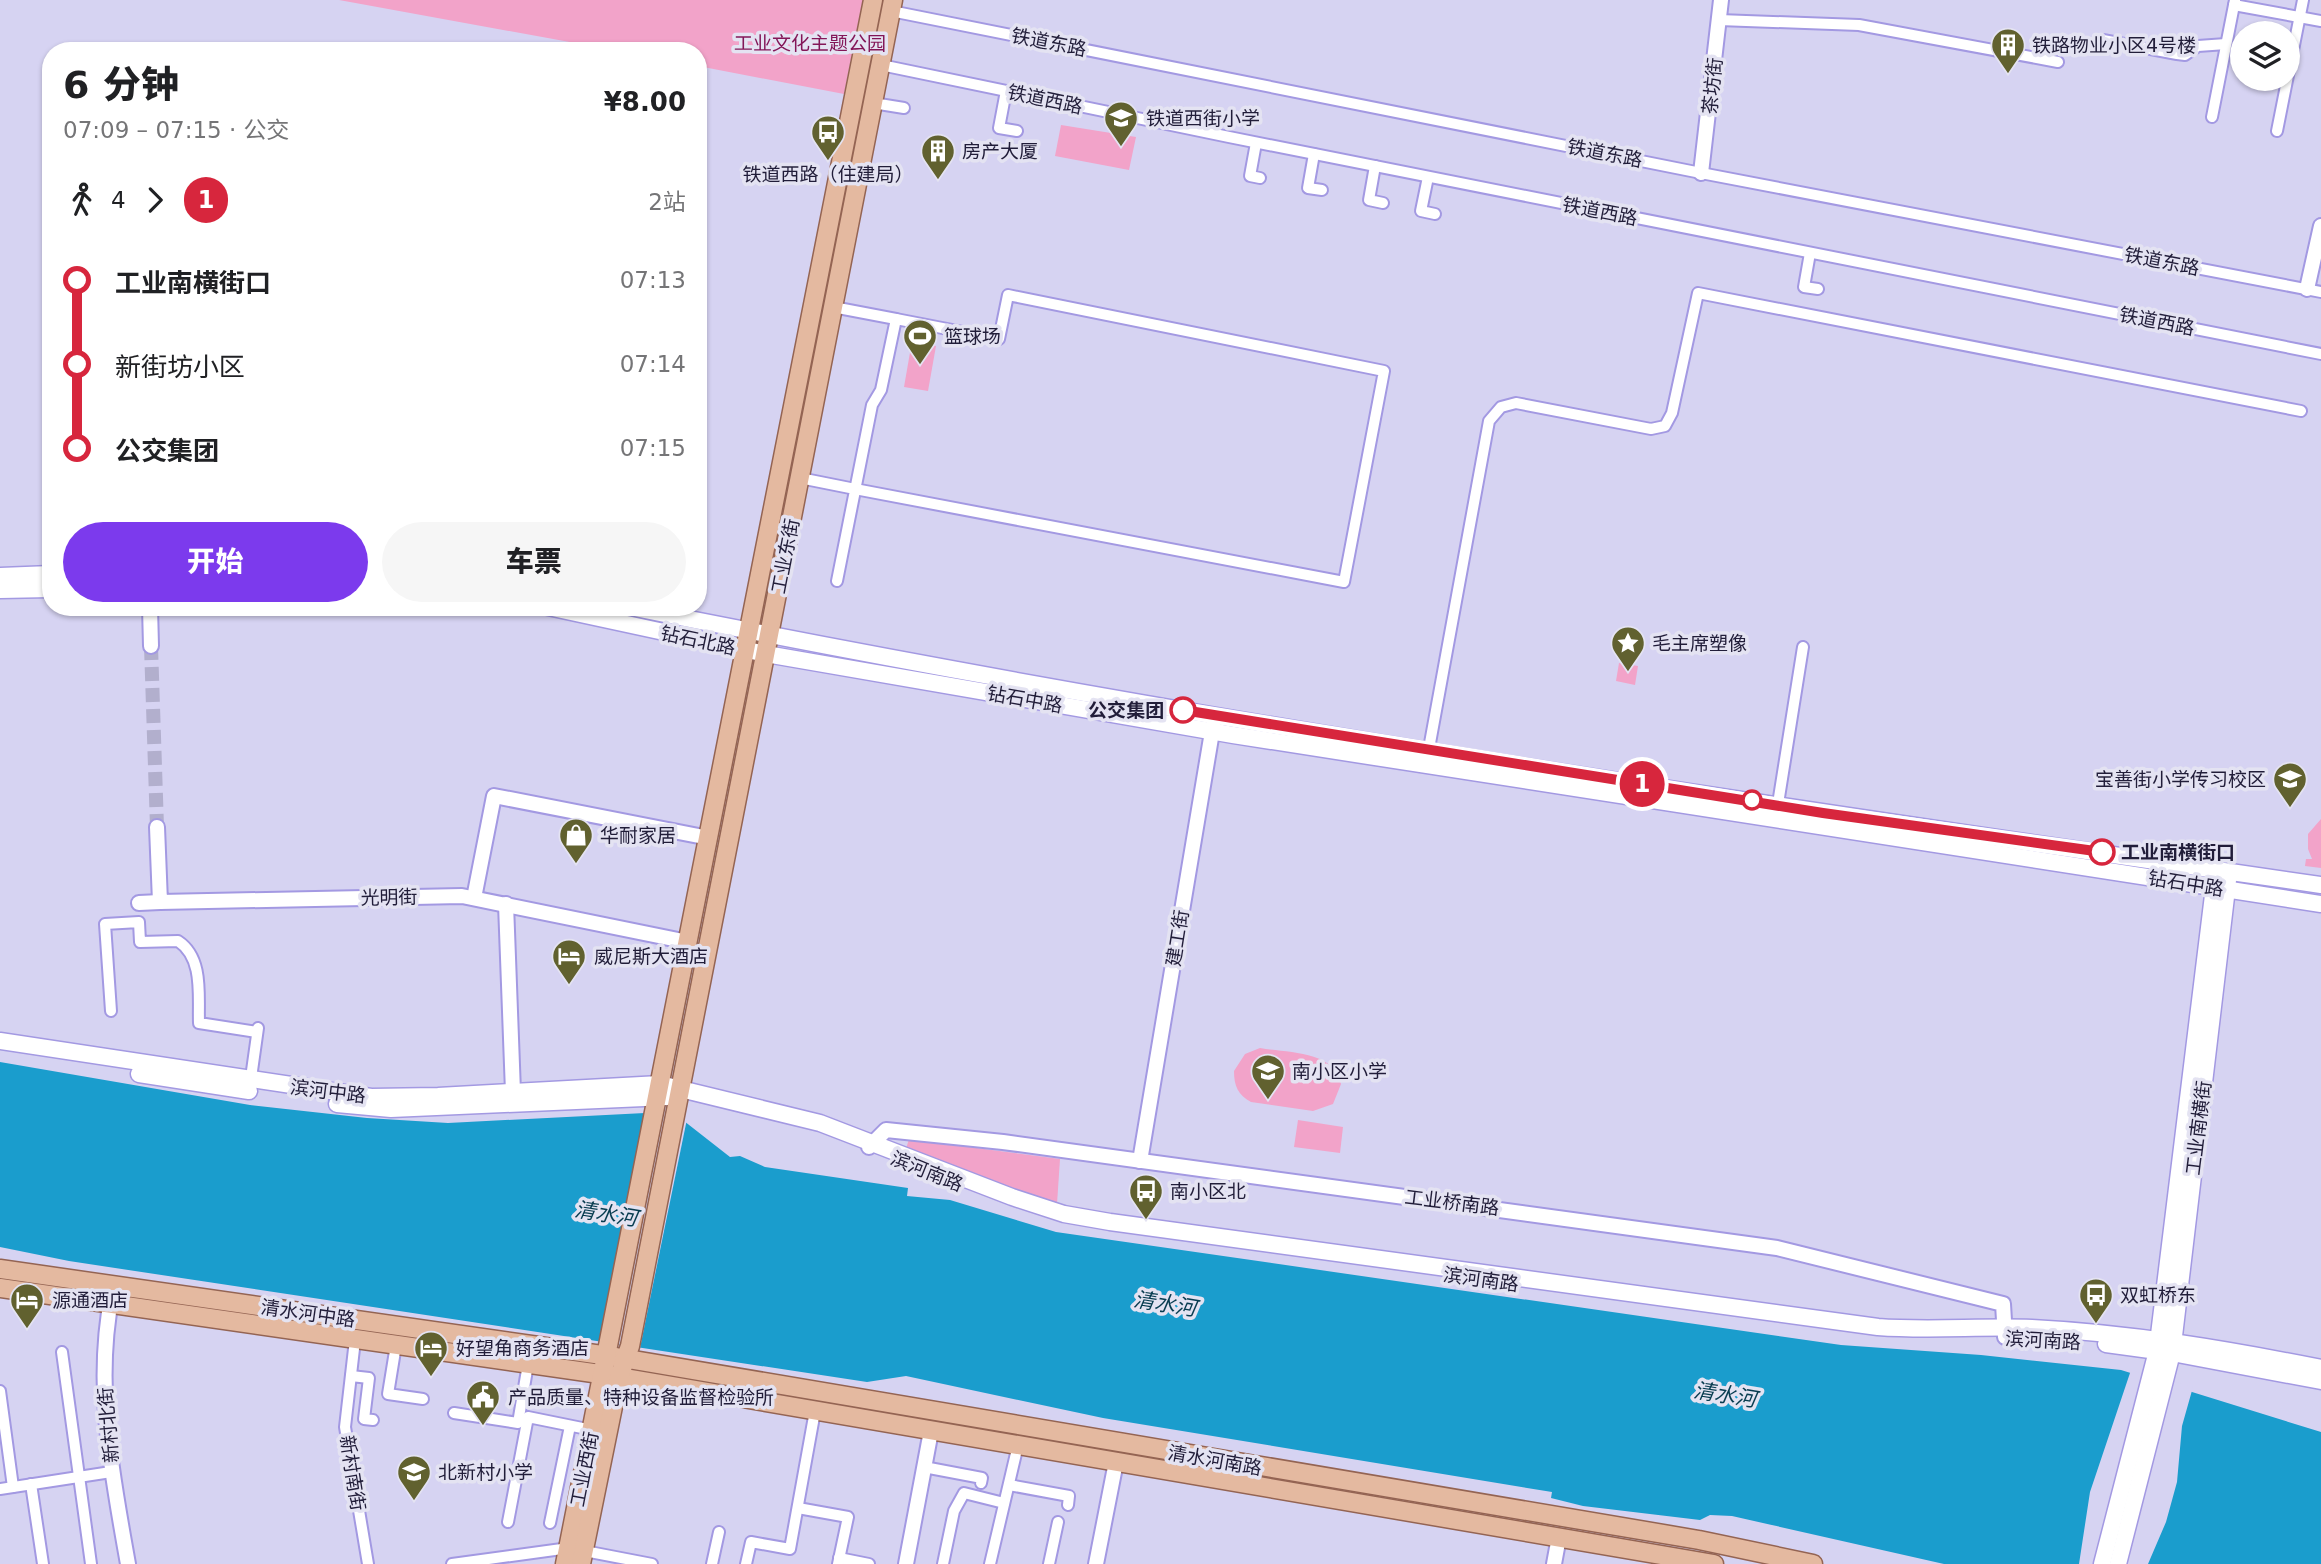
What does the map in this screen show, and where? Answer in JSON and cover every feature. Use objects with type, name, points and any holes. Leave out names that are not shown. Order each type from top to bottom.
[{"type":"main road","name":"工业东街","points":[[624,1353],[657,1096],[873,0]]},
{"type":"main road","name":"工业东街","points":[[624,1353],[679,1099],[892,5]]},
{"type":"main road","points":[[0,576],[42,574]]},
{"type":"main road","points":[[0,590],[42,589]]},
{"type":"main road","name":"钻石北路","points":[[601,616],[767,645]]},
{"type":"main road","name":"钻石北路","points":[[661,616],[748,641]]},
{"type":"main road","name":"钻石中路","points":[[767,645],[1213,724],[1776,812],[2321,904]]},
{"type":"main road","name":"钻石中路","points":[[1776,812],[2321,885]]},
{"type":"main road","name":"工业南横街","points":[[2157,1381],[2165,1346],[2222,871]]},
{"type":"main road","name":"滨河中路","points":[[0,1041],[391,1109],[657,1096]]},
{"type":"main road","name":"滨河中路","points":[[0,1051],[250,1085],[384,1097],[513,1092],[657,1096]]},
{"type":"main road","name":"滨河南路","points":[[657,1096],[819,1129],[872,1144],[1012,1197],[1063,1213],[1110,1222],[1878,1327],[2004,1333],[2029,1328],[2321,1368]]},
{"type":"main road","name":"清水河中路","points":[[0,1269],[593,1354],[624,1353]]},
{"type":"main road","name":"清水河中路","points":[[0,1289],[612,1376]]},
{"type":"main road","name":"滨河南路","points":[[2165,1346],[2321,1381]]},
{"type":"main road","name":"工业西街","points":[[575,1557],[612,1376],[624,1353]]},
{"type":"main road","name":"清水河南路","points":[[624,1353],[1699,1540],[1813,1564]]},
{"type":"main road","points":[[580,1371],[588,1376],[605,1408],[627,1391],[651,1382]]},
{"type":"main road","name":"清水河南路","points":[[612,1376],[1714,1564]]},
{"type":"main road","points":[[2102,1564],[2157,1381]]},
{"type":"main road","points":[[2118,1564],[2157,1381]]},
{"type":"main road","name":"工业西街","points":[[575,1557],[592,1430],[605,1408]]},
{"type":"street","name":"茶坊街","points":[[1701,173],[1721,0]]},
{"type":"street","points":[[2277,131],[2303,0]]},
{"type":"street","points":[[2212,117],[2234,2],[2321,21]]},
{"type":"street","name":"铁道东路","points":[[892,5],[1701,173],[2314,290]]},
{"type":"street","points":[[1719,20],[1858,25],[2058,62]]},
{"type":"street","points":[[2103,40],[2185,55],[2199,46],[2226,44]]},
{"type":"street","name":"铁道西路","points":[[881,65],[1256,143],[2321,354]]},
{"type":"street","points":[[1006,91],[999,128],[1017,131]]},
{"type":"street","points":[[873,103],[904,108]]},
{"type":"street","points":[[1256,143],[1250,176],[1260,178]]},
{"type":"street","points":[[1314,154],[1308,188],[1322,190]]},
{"type":"street","points":[[1376,166],[1369,200],[1383,203]]},
{"type":"street","points":[[1427,177],[1421,211],[1435,214]]},
{"type":"street","points":[[2314,290],[2321,226]]},
{"type":"street","points":[[1810,253],[1804,287],[1818,289]]},
{"type":"street","points":[[1427,758],[1489,421],[1501,407],[1516,403],[1651,429],[1665,426],[1672,413],[1697,294],[2301,411]]},
{"type":"street","points":[[800,478],[1343,582],[1384,371],[1008,295],[999,339],[833,307]]},
{"type":"street","points":[[837,581],[872,405],[881,390],[896,319]]},
{"type":"street","points":[[150,616],[151,646]]},
{"type":"street","points":[[1776,812],[1803,647]]},
{"type":"street","name":"建工街","points":[[1140,1161],[1213,724]]},
{"type":"street","points":[[474,898],[494,796],[709,838]]},
{"type":"street","points":[[157,827],[160,902]]},
{"type":"street","name":"光明街","points":[[139,903],[396,896],[474,898],[688,942]]},
{"type":"street","points":[[139,903],[140,942],[178,941],[192,956],[196,966],[200,1023],[258,1028],[250,1085]]},
{"type":"street","points":[[506,904],[513,1092]]},
{"type":"street","points":[[111,1011],[105,923],[139,922]]},
{"type":"street","name":"工业桥南路","points":[[872,1144],[886,1130],[1140,1161],[1777,1248],[2003,1304],[2004,1333]]},
{"type":"street","name":"新村北街","points":[[114,1285],[104,1378],[104,1421],[128,1564]]},
{"type":"street","name":"新村南街","points":[[355,1339],[345,1427],[368,1564]]},
{"type":"street","points":[[396,1345],[388,1394],[423,1399]]},
{"type":"street","points":[[62,1352],[91,1564]]},
{"type":"street","points":[[454,1413],[518,1423],[528,1364]]},
{"type":"street","points":[[351,1376],[369,1378],[364,1419],[373,1420]]},
{"type":"street","points":[[0,1391],[13,1487]]},
{"type":"street","points":[[746,1564],[751,1542],[790,1549],[815,1411]]},
{"type":"street","points":[[508,1522],[528,1417],[592,1430]]},
{"type":"street","points":[[550,1523],[570,1426]]},
{"type":"street","points":[[906,1564],[931,1431]]},
{"type":"street","points":[[990,1564],[1018,1446]]},
{"type":"street","points":[[1096,1564],[1116,1462]]},
{"type":"street","points":[[924,1467],[982,1478],[981,1483]]},
{"type":"street","points":[[0,1489],[111,1472]]},
{"type":"street","points":[[31,1485],[43,1564]]},
{"type":"street","points":[[1009,1485],[1069,1496],[1068,1505]]},
{"type":"street","points":[[943,1564],[954,1511],[964,1493],[1004,1503]]},
{"type":"street","points":[[798,1508],[848,1517],[839,1561],[869,1564]]},
{"type":"street","points":[[1049,1564],[1058,1522]]},
{"type":"street","points":[[712,1564],[719,1532]]},
{"type":"street","points":[[1554,1564],[1559,1537]]},
{"type":"street","points":[[452,1564],[575,1557],[652,1564]]},
{"type":"green space","name":"工业文化主题公园","points":[[339,0],[863,0],[844,94],[707,68],[707,42],[570,42]]},
{"type":"green space","points":[[1061,125],[1136,137],[1129,170],[1055,156]]},
{"type":"green space","name":"篮球场","points":[[912,341],[936,346],[928,391],[904,387]]},
{"type":"green space","points":[[1619,663],[1638,666],[1635,685],[1616,681]]},
{"type":"green space","points":[[2321,819],[2321,868],[2305,866],[2306,859],[2312,859],[2308,849],[2308,834]]},
{"type":"green space","points":[[1260,1048],[1308,1055],[1329,1065],[1337,1073],[1341,1084],[1333,1104],[1313,1111],[1251,1102],[1243,1096],[1238,1090],[1234,1071],[1245,1054]]},
{"type":"green space","points":[[1298,1120],[1343,1127],[1340,1153],[1294,1147]]},
{"type":"green space","points":[[909,1139],[1060,1159],[1057,1204],[906,1149]]},
{"type":"water","name":"清水河","points":[[0,1062],[250,1105],[367,1118],[448,1123],[645,1113],[684,1121],[730,1157],[740,1156],[765,1167],[908,1188],[907,1196],[950,1200],[1056,1232],[1841,1345],[1981,1355],[2121,1370],[2321,1432],[2321,1564],[1944,1564],[1732,1516],[1710,1515],[1700,1520],[1583,1506],[1551,1498],[1552,1492],[1103,1418],[906,1376],[867,1382],[69,1261],[0,1247]]},
{"type":"pier","points":[[650,1110],[687,1119],[640,1348],[602,1341]]},
{"type":"pier","points":[[2131,1370],[2193,1387],[2182,1426],[2177,1482],[2166,1522],[2148,1564],[2079,1564],[2090,1492]]},
{"type":"tunnel","points":[[151,646],[157,827]]},
{"type":"bus line","name":"1","points":[[1183,710],[1256,724],[1777,806],[2102,852]]},
{"type":"place","name":"铁路物业小区4号楼","points":[[2008,75]]},
{"type":"place","name":"铁道西街小学","points":[[1121,148]]},
{"type":"place","name":"铁道西路（住建局）","points":[[828,162]]},
{"type":"place","name":"房产大厦","points":[[938,181]]},
{"type":"place","name":"篮球场","points":[[920,366]]},
{"type":"place","name":"毛主席塑像","points":[[1628,673]]},
{"type":"place","name":"公交集团","points":[[1183,710]]},
{"type":"place","name":"宝善街小学传习校区","points":[[2290,809]]},
{"type":"place","name":"工业南横街口","points":[[2102,852]]},
{"type":"place","name":"华耐家居","points":[[576,865]]},
{"type":"place","name":"威尼斯大酒店","points":[[569,986]]},
{"type":"place","name":"南小区小学","points":[[1268,1101]]},
{"type":"place","name":"南小区北","points":[[1146,1221]]},
{"type":"place","name":"双虹桥东","points":[[2096,1325]]},
{"type":"place","name":"源通酒店","points":[[27,1330]]},
{"type":"place","name":"好望角商务酒店","points":[[431,1378]]},
{"type":"place","name":"产品质量、特种设备监督检验所","points":[[483,1427]]},
{"type":"place","name":"北新村小学","points":[[414,1502]]}]
